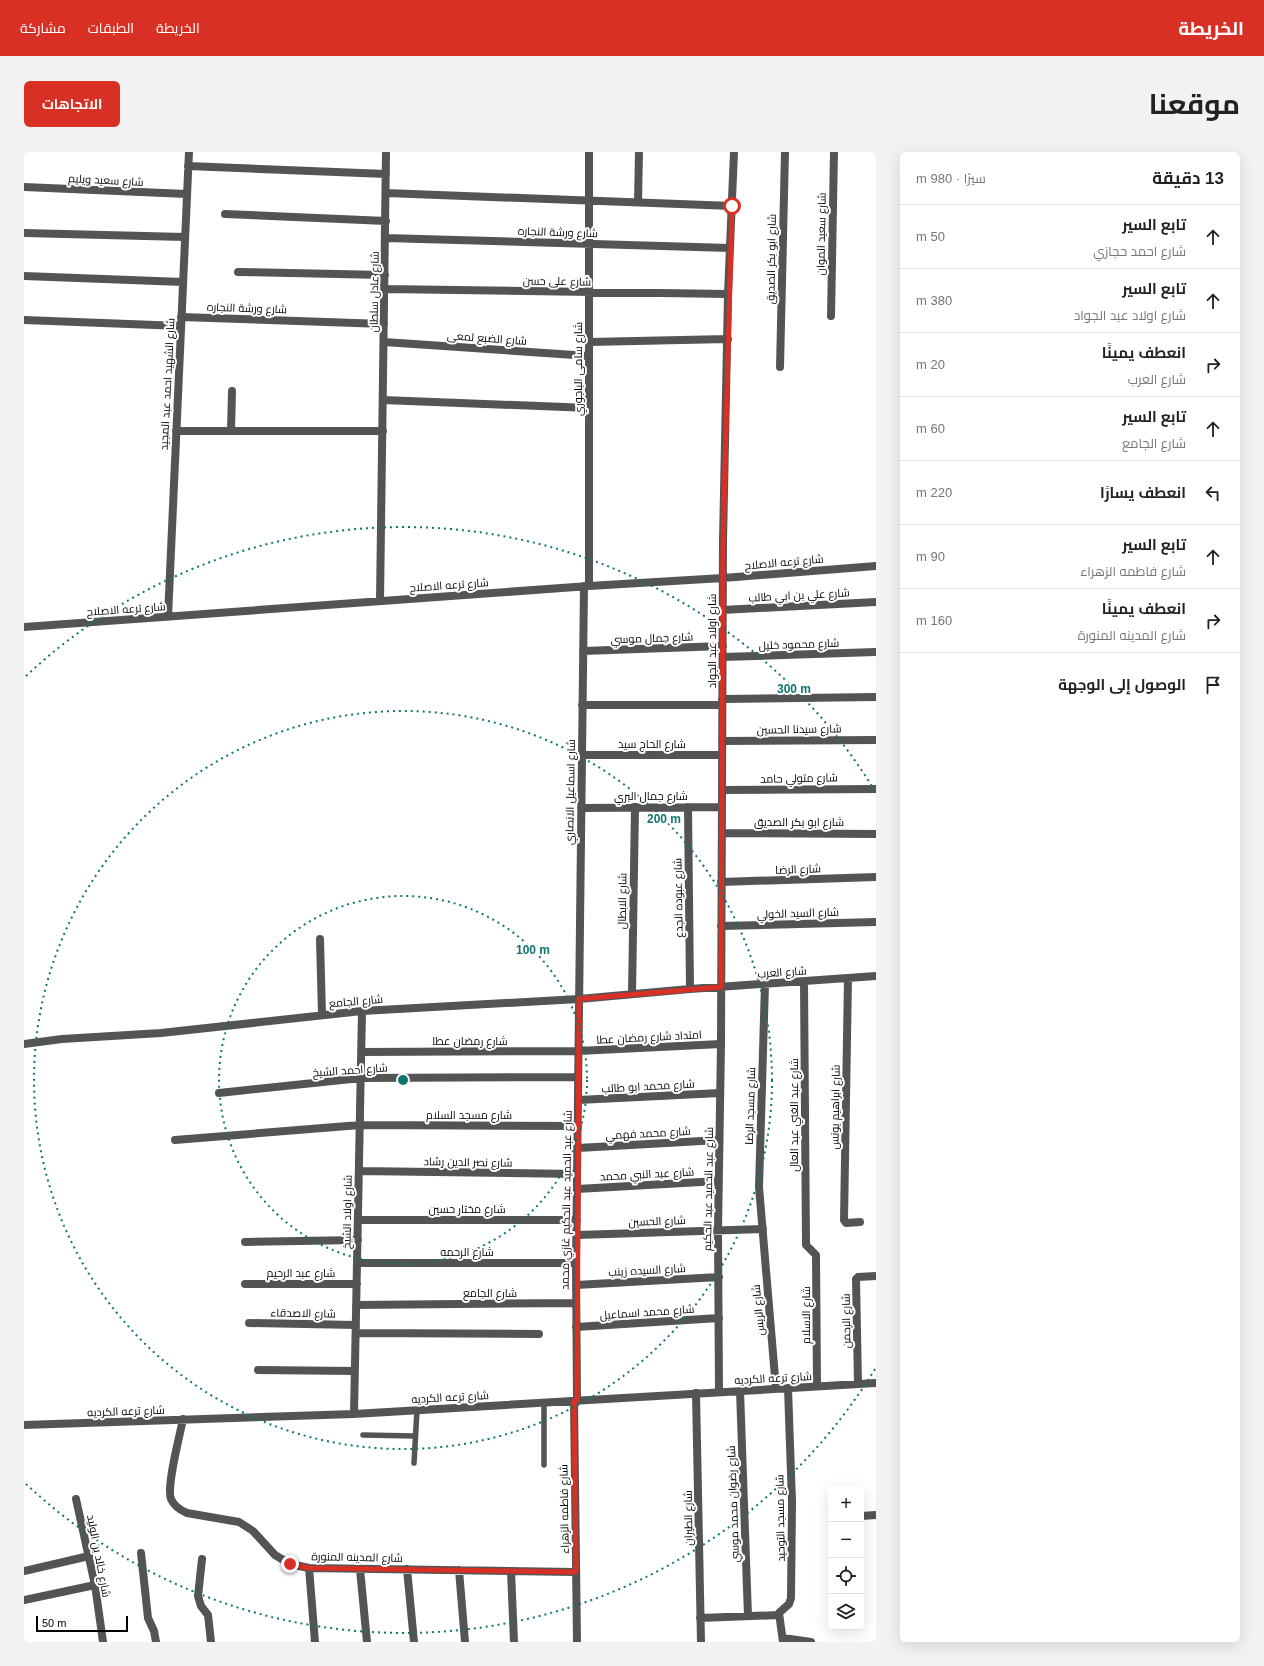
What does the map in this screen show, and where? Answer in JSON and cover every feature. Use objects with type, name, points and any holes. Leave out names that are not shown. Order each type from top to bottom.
[{"type":"street","name":"شارع الشهيد احمد عبد المجيد","points":[[168,617],[189,152]]},
{"type":"street","name":"شارع عادل سلطان","points":[[380,601],[386,152]]},
{"type":"street","name":"شارع سامى الباجوري","points":[[586,586],[589,408],[590,152]]},
{"type":"street","points":[[638,202],[639,152]]},
{"type":"street","name":"شارع اولاد عبد الجواد","points":[[721,987],[723,578],[728,294],[734,152]]},
{"type":"street","name":"شارع ابو بكر الصديق","points":[[780,366],[784,152]]},
{"type":"street","name":"شارع سعيد الموان","points":[[831,316],[834,152]]},
{"type":"street","points":[[188,166],[386,174]]},
{"type":"street","name":"شارع سعيد ويليم","points":[[24,187],[187,194]]},
{"type":"street","points":[[386,193],[732,206]]},
{"type":"street","points":[[225,214],[386,221]]},
{"type":"street","points":[[24,233],[185,236]]},
{"type":"street","name":"شارع ورشة النجاره","points":[[385,238],[730,248]]},
{"type":"street","points":[[238,272],[385,275]]},
{"type":"street","points":[[24,276],[183,282]]},
{"type":"street","name":"شارع على حسن","points":[[385,289],[728,294]]},
{"type":"street","name":"شارع ورشة النجاره","points":[[24,320],[384,324]]},
{"type":"street","points":[[589,342],[728,339]]},
{"type":"street","name":"شارع الضبع لمعى","points":[[384,342],[589,356]]},
{"type":"street","points":[[231,431],[232,391]]},
{"type":"street","points":[[383,400],[589,408]]},
{"type":"street","points":[[176,431],[383,431]]},
{"type":"street","name":"شارع ترعه الاصلاح","points":[[24,627],[876,566]]},
{"type":"street","name":"شارع اسماعيل الانصاري","points":[[579,999],[582,705],[586,586]]},
{"type":"street","name":"شارع علي بن ابي طالب","points":[[723,610],[876,602]]},
{"type":"street","name":"شارع جمال موسي","points":[[583,651],[723,646]]},
{"type":"street","name":"شارع محمود خليل","points":[[722,657],[876,652]]},
{"type":"street","points":[[582,705],[876,697]]},
{"type":"street","name":"شارع سيدنا الحسين","points":[[722,741],[876,740]]},
{"type":"street","name":"شارع الحاج سيد","points":[[582,755],[722,755]]},
{"type":"street","name":"شارع متولي حامد","points":[[722,790],[876,789]]},
{"type":"street","name":"شارع الابطال","points":[[632,994],[635,807]]},
{"type":"street","name":"شارع عبوده الجدع","points":[[688,807],[690,989]]},
{"type":"street","name":"شارع جمال البري","points":[[581,808],[722,807]]},
{"type":"street","name":"شارع ابو بكر الصديق","points":[[722,833],[876,834]]},
{"type":"street","name":"شارع الرضا","points":[[721,882],[876,877]]},
{"type":"street","name":"شارع السيد الخولي","points":[[721,926],[876,922]]},
{"type":"street","points":[[320,938],[322,1015]]},
{"type":"street","name":"شارع العرب","points":[[690,989],[876,976]]},
{"type":"street","name":"شارع ابراهيم يونس","points":[[848,978],[844,1220],[846,1223],[860,1222]]},
{"type":"street","name":"شارع عبد الغني عبد العال","points":[[804,982],[806,1245],[808,1248]]},
{"type":"street","name":"شارع مسجد الرضا","points":[[763,1229],[759,1187],[765,984]]},
{"type":"street","name":"شارع عبد الحميد عبد الحكيم","points":[[720,1392],[718,1230],[721,987]]},
{"type":"street","name":"شارع الجامع","points":[[24,1044],[62,1039],[161,1033],[362,1011],[579,999],[690,989]]},
{"type":"street","name":"شارع عبد الحميد عبد الحكيم غازي محمد","points":[[575,1401],[579,999]]},
{"type":"street","name":"شارع اولاد الشيخ","points":[[354,1414],[362,1011]]},
{"type":"street","name":"امتداد شارع رمضان عطا","points":[[578,1051],[721,1044]]},
{"type":"street","name":"شارع رمضان عطا","points":[[361,1052],[578,1051]]},
{"type":"street","name":"شارع احمد الشيخ","points":[[219,1093],[361,1078],[578,1077]]},
{"type":"street","name":"شارع محمد ابو طالب","points":[[578,1100],[720,1093]]},
{"type":"street","name":"شارع مسجد السلام","points":[[175,1140],[360,1125],[578,1126]]},
{"type":"street","name":"شارع محمد فهمي","points":[[578,1148],[719,1140]]},
{"type":"street","name":"شارع نصر الدين رشاد","points":[[359,1171],[577,1174]]},
{"type":"street","name":"شارع عبد النبي محمد","points":[[577,1189],[719,1181]]},
{"type":"street","name":"شارع مختار حسين","points":[[358,1220],[577,1220]]},
{"type":"street","name":"شارع الحسين","points":[[577,1235],[763,1229]]},
{"type":"street","name":"شارع الريس","points":[[763,1229],[776,1389]]},
{"type":"street","points":[[245,1242],[358,1240]]},
{"type":"street","name":"شارع الاسلام","points":[[808,1248],[814,1251],[816,1255],[817,1386]]},
{"type":"street","name":"شارع الرحمه","points":[[357,1263],[576,1263]]},
{"type":"street","name":"شارع السيده زينب","points":[[576,1285],[718,1276]]},
{"type":"street","name":"شارع الرحمن","points":[[858,1384],[856,1279],[858,1277],[876,1276]]},
{"type":"street","name":"شارع عبد الرحيم","points":[[244,1284],[357,1284]]},
{"type":"street","name":"شارع الجامع","points":[[356,1305],[576,1304]]},
{"type":"street","name":"شارع محمد اسماعيل","points":[[576,1327],[719,1318]]},
{"type":"street","name":"شارع الاصدقاء","points":[[249,1323],[356,1329],[539,1334]]},
{"type":"street","points":[[258,1370],[355,1371]]},
{"type":"street","name":"شارع ترعه الكرديه","points":[[24,1426],[183,1419],[354,1414],[876,1382]]},
{"type":"street","name":"شارع مسجد التوحيد","points":[[779,1615],[781,1610],[789,1604],[791,1598],[792,1502],[788,1388]]},
{"type":"street","name":"شارع رضوان محمد موسي","points":[[740,1391],[748,1616]]},
{"type":"street","name":"شارع الطيران","points":[[696,1393],[701,1642]]},
{"type":"street","name":"شارع فاطمه الزهراء","points":[[575,1401],[577,1642]]},
{"type":"street","name":"شارع المدينه المنورة","points":[[183,1419],[169,1491],[174,1505],[180,1510],[187,1512],[239,1522],[253,1531],[275,1555],[290,1564],[309,1568],[576,1572]]},
{"type":"street","name":"شارع خالد بن الوليد","points":[[76,1499],[95,1585],[102,1642]]},
{"type":"street","points":[[864,1516],[876,1515]]},
{"type":"street","points":[[141,1554],[148,1618],[154,1631],[156,1642]]},
{"type":"street","points":[[24,1571],[89,1556]]},
{"type":"street","points":[[202,1559],[198,1596],[201,1606],[208,1615],[211,1642]]},
{"type":"street","points":[[309,1568],[315,1642]]},
{"type":"street","points":[[360,1568],[367,1642]]},
{"type":"street","points":[[407,1569],[414,1642]]},
{"type":"street","points":[[459,1570],[464,1642]]},
{"type":"street","points":[[511,1571],[514,1642]]},
{"type":"street","points":[[24,1600],[95,1585]]},
{"type":"street","points":[[700,1618],[779,1615],[783,1640],[811,1642]]},
{"type":"lane","points":[[544,1402],[544,1465]]},
{"type":"lane","points":[[414,1462],[417,1410]]},
{"type":"lane","points":[[363,1435],[416,1436]]},
{"type":"route","points":[[290,1564],[309,1568],[576,1572],[574,1401],[577,1400],[576,1327],[579,999],[721,987],[723,541],[728,294],[732,206]]}]
